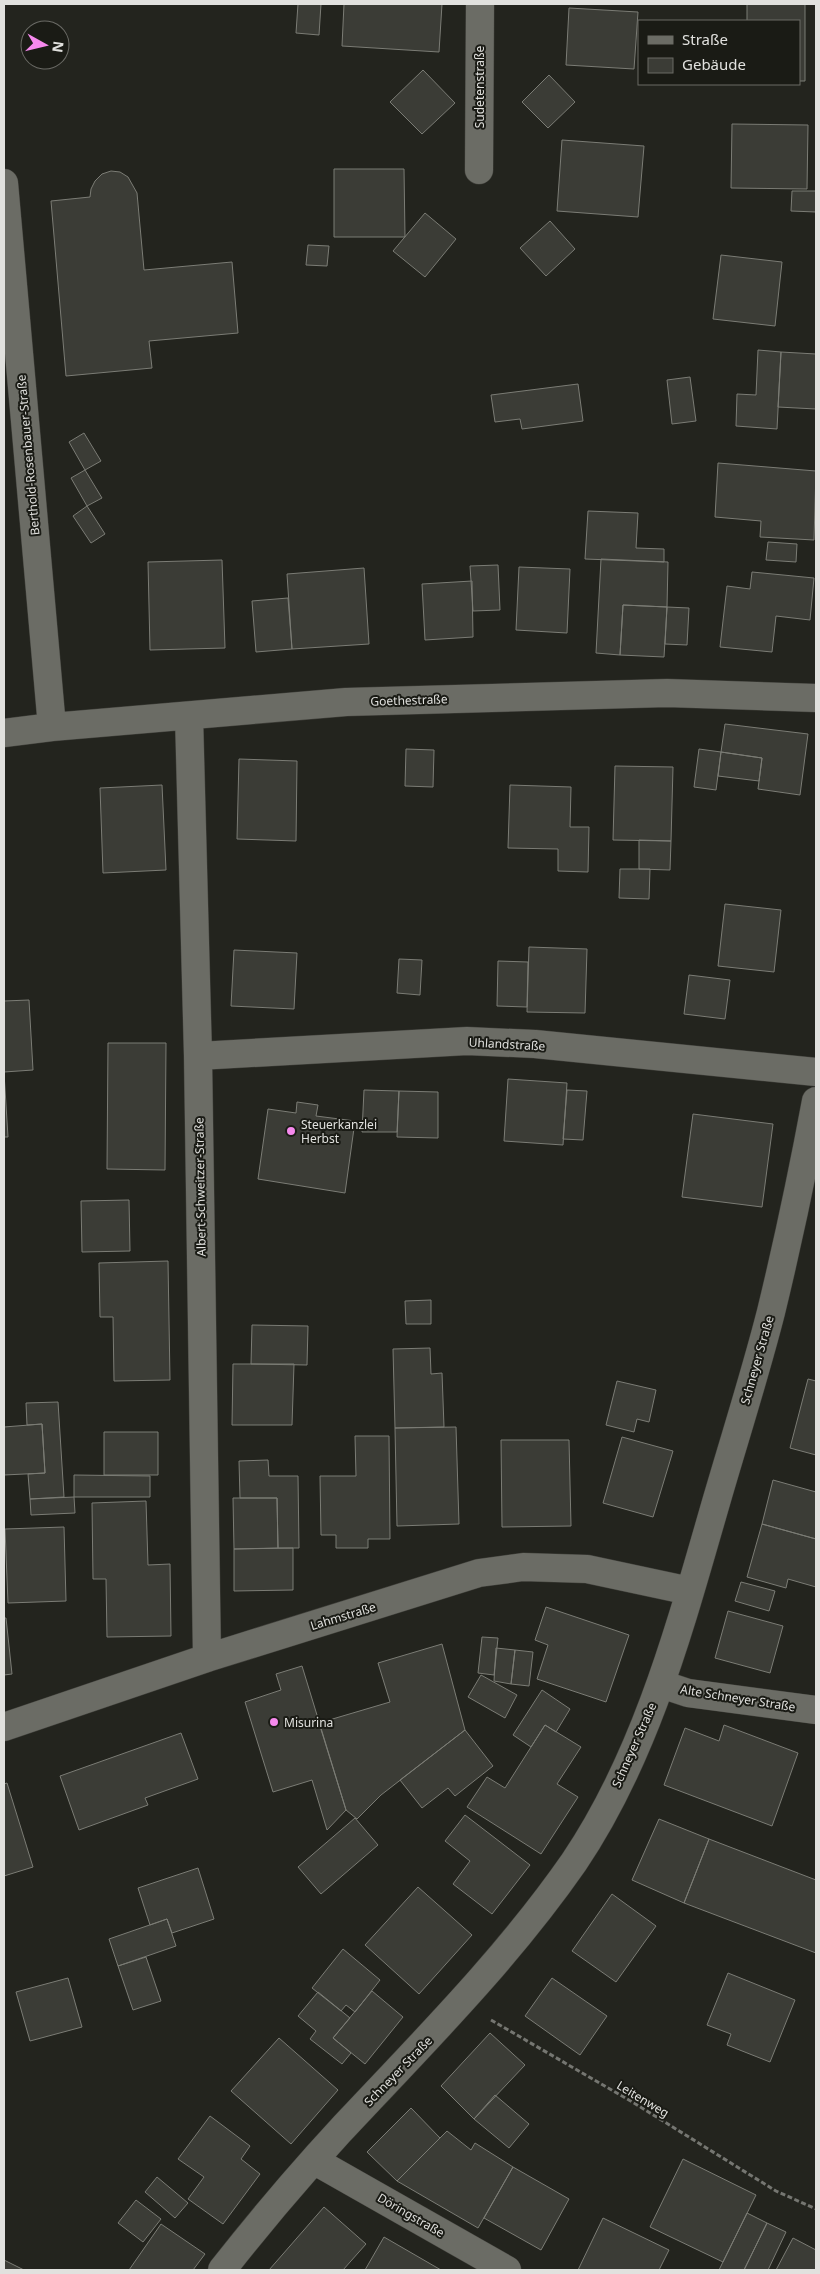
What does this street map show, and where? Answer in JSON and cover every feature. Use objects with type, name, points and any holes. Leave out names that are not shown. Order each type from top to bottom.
[{"type":"street","name":"Sudetenstraße","points":[[478,170],[480,4]]},
{"type":"street","name":"Berthold-Rosenbauer-Straße","points":[[4,183],[52,727]]},
{"type":"street","name":"Goethestraße","points":[[4,733],[52,727],[346,702],[667,694],[816,698]]},
{"type":"street","name":"Albert-Schweitzer-Straße","points":[[189,716],[198,1056],[207,1658]]},
{"type":"street","name":"Uhlandstraße","points":[[198,1056],[467,1041],[535,1044],[816,1072]]},
{"type":"street","name":"Schneyer Straße","points":[[222,2270],[274,2206],[461,2003],[520,1932],[576,1859],[624,1770],[661,1684],[690,1591],[770,1314],[801,1184],[816,1101]]},
{"type":"street","name":"Lahmstraße","points":[[4,1727],[207,1658],[479,1573],[523,1567],[587,1569],[690,1591]]},
{"type":"street","name":"Alte Schneyer Straße","points":[[661,1684],[688,1693],[816,1710]]},
{"type":"street","name":"Döringstraße","points":[[315,2161],[508,2270]]},
{"type":"path","name":"Leitenweg","points":[[461,2003],[634,2102],[776,2191],[816,2209]]},
{"type":"building","points":[[298,4],[321,4],[319,35],[296,33]]},
{"type":"building","points":[[344,4],[442,4],[439,52],[342,46]]},
{"type":"building","points":[[747,4],[805,4],[805,81],[800,81],[800,20],[747,20]]},
{"type":"building","points":[[569,8],[638,12],[634,69],[566,65]]},
{"type":"building","points":[[423,70],[455,103],[422,134],[390,102]]},
{"type":"building","points":[[549,75],[575,102],[548,128],[522,102]]},
{"type":"building","points":[[732,124],[808,125],[807,189],[731,188]]},
{"type":"building","points":[[562,140],[644,146],[638,217],[557,211]]},
{"type":"building","points":[[334,169],[404,169],[405,237],[334,237]]},
{"type":"building","points":[[111,171],[120,172],[128,177],[137,193],[144,270],[232,262],[238,333],[149,341],[152,368],[66,376],[51,201],[90,197],[95,181],[102,174]]},
{"type":"building","points":[[792,191],[816,191],[816,212],[791,211]]},
{"type":"building","points":[[425,213],[456,239],[425,277],[393,251]]},
{"type":"building","points":[[550,221],[575,249],[546,276],[520,248]]},
{"type":"building","points":[[308,245],[329,246],[327,266],[306,265]]},
{"type":"building","points":[[721,255],[782,262],[775,326],[713,319]]},
{"type":"building","points":[[758,350],[781,352],[777,429],[736,426],[737,394],[756,395]]},
{"type":"building","points":[[781,352],[816,354],[816,409],[778,407]]},
{"type":"building","points":[[690,377],[696,421],[672,424],[667,380]]},
{"type":"building","points":[[578,384],[583,421],[522,429],[520,419],[495,422],[491,395]]},
{"type":"building","points":[[84,433],[101,461],[85,470],[69,442]]},
{"type":"building","points":[[718,463],[816,471],[814,540],[760,537],[761,521],[715,517]]},
{"type":"building","points":[[85,470],[102,498],[87,506],[71,478]]},
{"type":"building","points":[[87,506],[105,534],[91,543],[73,516]]},
{"type":"building","points":[[588,511],[638,513],[636,548],[664,549],[664,562],[585,559]]},
{"type":"building","points":[[768,542],[797,544],[796,562],[766,560]]},
{"type":"building","points":[[601,559],[668,562],[667,607],[623,605],[620,655],[596,653]]},
{"type":"building","points":[[222,560],[225,648],[150,650],[148,562]]},
{"type":"building","points":[[498,565],[500,610],[473,611],[470,566]]},
{"type":"building","points":[[519,567],[570,569],[567,633],[516,630]]},
{"type":"building","points":[[364,568],[369,644],[292,649],[287,574]]},
{"type":"building","points":[[752,572],[814,578],[810,620],[776,616],[772,652],[720,647],[727,586],[750,589]]},
{"type":"building","points":[[472,581],[473,637],[425,640],[422,584]]},
{"type":"building","points":[[288,598],[292,649],[256,652],[252,601]]},
{"type":"building","points":[[623,605],[667,607],[664,657],[620,655]]},
{"type":"building","points":[[667,607],[689,608],[687,645],[665,644]]},
{"type":"building","points":[[725,724],[808,734],[800,795],[758,789],[762,758],[721,752]]},
{"type":"building","points":[[406,749],[434,750],[433,787],[405,786]]},
{"type":"building","points":[[699,749],[721,752],[716,790],[694,787]]},
{"type":"building","points":[[721,752],[762,758],[759,781],[718,776]]},
{"type":"building","points":[[239,759],[297,761],[296,841],[237,839]]},
{"type":"building","points":[[615,766],[673,767],[671,841],[613,840]]},
{"type":"building","points":[[162,785],[166,870],[103,873],[100,788]]},
{"type":"building","points":[[510,785],[571,787],[570,827],[589,827],[588,872],[558,871],[558,849],[508,848]]},
{"type":"building","points":[[639,840],[671,841],[670,870],[639,869]]},
{"type":"building","points":[[620,869],[650,869],[649,899],[619,898]]},
{"type":"building","points":[[725,904],[781,910],[774,972],[718,966]]},
{"type":"building","points":[[529,947],[587,949],[585,1013],[527,1012]]},
{"type":"building","points":[[234,950],[297,953],[294,1009],[231,1006]]},
{"type":"building","points":[[399,959],[422,960],[420,995],[397,993]]},
{"type":"building","points":[[498,961],[528,962],[527,1007],[497,1006]]},
{"type":"building","points":[[689,975],[730,980],[725,1019],[684,1014]]},
{"type":"building","points":[[29,1000],[33,1070],[4,1072],[4,1001]]},
{"type":"building","points":[[108,1043],[166,1043],[165,1170],[107,1169]]},
{"type":"building","points":[[4,1073],[8,1137],[4,1137]]},
{"type":"building","points":[[508,1079],[567,1083],[563,1145],[504,1141]]},
{"type":"building","points":[[364,1090],[399,1091],[397,1132],[362,1132]]},
{"type":"building","points":[[567,1090],[587,1091],[583,1140],[563,1139]]},
{"type":"building","points":[[399,1091],[438,1092],[438,1138],[397,1137]]},
{"type":"building","points":[[297,1102],[318,1105],[316,1116],[355,1121],[345,1193],[258,1179],[268,1109],[296,1113]]},
{"type":"building","points":[[693,1114],[773,1124],[762,1207],[682,1197]]},
{"type":"building","points":[[129,1200],[130,1251],[82,1252],[81,1201]]},
{"type":"building","points":[[168,1261],[170,1380],[114,1381],[113,1317],[100,1317],[99,1263]]},
{"type":"building","points":[[431,1300],[431,1324],[406,1324],[405,1301]]},
{"type":"building","points":[[252,1325],[308,1326],[307,1365],[251,1364]]},
{"type":"building","points":[[430,1348],[431,1374],[442,1373],[444,1427],[395,1428],[393,1349]]},
{"type":"building","points":[[233,1364],[294,1364],[292,1425],[232,1425]]},
{"type":"building","points":[[808,1379],[816,1381],[816,1455],[790,1448]]},
{"type":"building","points":[[617,1381],[656,1390],[649,1422],[637,1419],[634,1432],[606,1425]]},
{"type":"building","points":[[58,1402],[64,1497],[30,1499],[28,1474],[45,1473],[42,1424],[27,1425],[26,1403]]},
{"type":"building","points":[[42,1424],[45,1473],[4,1475],[4,1427]]},
{"type":"building","points":[[456,1427],[459,1524],[397,1526],[395,1428]]},
{"type":"building","points":[[104,1432],[158,1432],[158,1475],[104,1475]]},
{"type":"building","points":[[355,1436],[389,1436],[390,1539],[368,1539],[368,1548],[336,1548],[336,1535],[321,1535],[320,1476],[356,1476]]},
{"type":"building","points":[[622,1437],[673,1451],[653,1517],[603,1503]]},
{"type":"building","points":[[501,1440],[569,1440],[571,1526],[502,1527]]},
{"type":"building","points":[[268,1460],[269,1476],[298,1476],[299,1548],[278,1548],[277,1498],[240,1498],[239,1461]]},
{"type":"building","points":[[74,1475],[150,1476],[150,1497],[74,1497]]},
{"type":"building","points":[[773,1480],[816,1492],[816,1539],[762,1524]]},
{"type":"building","points":[[74,1497],[75,1513],[31,1515],[30,1499]]},
{"type":"building","points":[[233,1498],[277,1498],[278,1548],[234,1549]]},
{"type":"building","points":[[146,1501],[148,1565],[170,1564],[171,1636],[107,1637],[106,1579],[93,1579],[92,1503]]},
{"type":"building","points":[[762,1524],[816,1539],[816,1587],[788,1579],[786,1588],[747,1577]]},
{"type":"building","points":[[64,1527],[66,1601],[8,1603],[5,1529]]},
{"type":"building","points":[[293,1548],[293,1590],[234,1591],[234,1549]]},
{"type":"building","points":[[741,1582],[775,1591],[769,1611],[735,1601]]},
{"type":"building","points":[[546,1607],[629,1635],[606,1702],[537,1679],[548,1645],[535,1640]]},
{"type":"building","points":[[728,1611],[783,1626],[770,1673],[715,1658]]},
{"type":"building","points":[[4,1618],[6,1618],[12,1674],[4,1675]]},
{"type":"building","points":[[482,1637],[498,1638],[494,1675],[478,1673]]},
{"type":"building","points":[[442,1644],[465,1730],[381,1795],[357,1819],[346,1810],[319,1723],[390,1702],[378,1663]]},
{"type":"building","points":[[496,1648],[515,1650],[511,1684],[494,1681]]},
{"type":"building","points":[[515,1650],[533,1652],[529,1686],[511,1684]]},
{"type":"building","points":[[302,1666],[346,1810],[327,1830],[312,1780],[273,1792],[245,1702],[281,1690],[276,1674]]},
{"type":"building","points":[[481,1675],[517,1695],[505,1718],[468,1697]]},
{"type":"building","points":[[542,1690],[570,1709],[556,1732],[545,1725],[531,1747],[513,1735]]},
{"type":"building","points":[[545,1725],[581,1747],[557,1784],[578,1797],[541,1854],[467,1807],[487,1777],[505,1788]]},
{"type":"building","points":[[724,1725],[798,1753],[772,1826],[664,1785],[685,1728],[719,1741]]},
{"type":"building","points":[[465,1730],[493,1766],[455,1796],[448,1788],[422,1808],[400,1780]]},
{"type":"building","points":[[181,1733],[198,1779],[145,1798],[148,1805],[79,1830],[60,1776]]},
{"type":"building","points":[[7,1783],[33,1867],[4,1876],[4,1784]]},
{"type":"building","points":[[465,1815],[530,1865],[492,1914],[453,1884],[470,1861],[445,1841]]},
{"type":"building","points":[[355,1818],[378,1845],[321,1894],[298,1867]]},
{"type":"building","points":[[659,1819],[709,1839],[684,1903],[632,1880]]},
{"type":"building","points":[[709,1839],[816,1880],[816,1953],[684,1903]]},
{"type":"building","points":[[198,1868],[214,1919],[172,1933],[167,1919],[150,1925],[138,1888]]},
{"type":"building","points":[[418,1887],[472,1935],[419,1994],[365,1945]]},
{"type":"building","points":[[612,1894],[656,1926],[616,1982],[572,1951]]},
{"type":"building","points":[[167,1919],[176,1946],[118,1966],[109,1939]]},
{"type":"building","points":[[343,1949],[380,1980],[355,2012],[346,2005],[341,2011],[312,1988]]},
{"type":"building","points":[[146,1957],[161,2001],[133,2010],[118,1966]]},
{"type":"building","points":[[728,1973],[795,2000],[770,2062],[727,2045],[731,2034],[707,2025]]},
{"type":"building","points":[[68,1978],[82,2027],[30,2041],[16,1992]]},
{"type":"building","points":[[552,1978],[607,2016],[580,2055],[525,2016]]},
{"type":"building","points":[[372,1991],[403,2017],[365,2064],[333,2038]]},
{"type":"building","points":[[318,1992],[350,2018],[333,2038],[351,2053],[342,2064],[310,2039],[316,2031],[298,2016]]},
{"type":"building","points":[[490,2033],[525,2065],[474,2119],[441,2086]]},
{"type":"building","points":[[279,2038],[338,2090],[291,2144],[231,2091]]},
{"type":"building","points":[[495,2095],[529,2124],[509,2148],[474,2119]]},
{"type":"building","points":[[411,2108],[440,2138],[397,2181],[367,2152]]},
{"type":"building","points":[[210,2116],[250,2146],[241,2159],[260,2174],[223,2224],[188,2199],[204,2177],[178,2159]]},
{"type":"building","points":[[447,2131],[471,2150],[475,2143],[513,2167],[478,2228],[397,2181]]},
{"type":"building","points":[[683,2159],[756,2195],[723,2262],[650,2227]]},
{"type":"building","points":[[513,2167],[569,2199],[541,2250],[484,2218]]},
{"type":"building","points":[[157,2177],[188,2203],[175,2218],[145,2192]]},
{"type":"building","points":[[136,2200],[161,2219],[143,2242],[118,2223]]},
{"type":"building","points":[[324,2207],[366,2244],[343,2270],[269,2270]]},
{"type":"building","points":[[747,2213],[767,2223],[744,2270],[719,2270]]},
{"type":"building","points":[[603,2218],[669,2250],[659,2270],[578,2270]]},
{"type":"building","points":[[767,2223],[786,2232],[768,2270],[744,2270]]},
{"type":"building","points":[[161,2224],[205,2254],[193,2270],[129,2270]]},
{"type":"building","points":[[384,2237],[441,2270],[365,2270]]},
{"type":"building","points":[[793,2238],[816,2250],[816,2270],[776,2270]]},
{"type":"building","points":[[4,2260],[24,2270],[4,2270]]},
{"type":"place","name":"Steuerkanzlei Herbst","points":[[291,1131]]},
{"type":"place","name":"Misurina","points":[[274,1722]]}]
